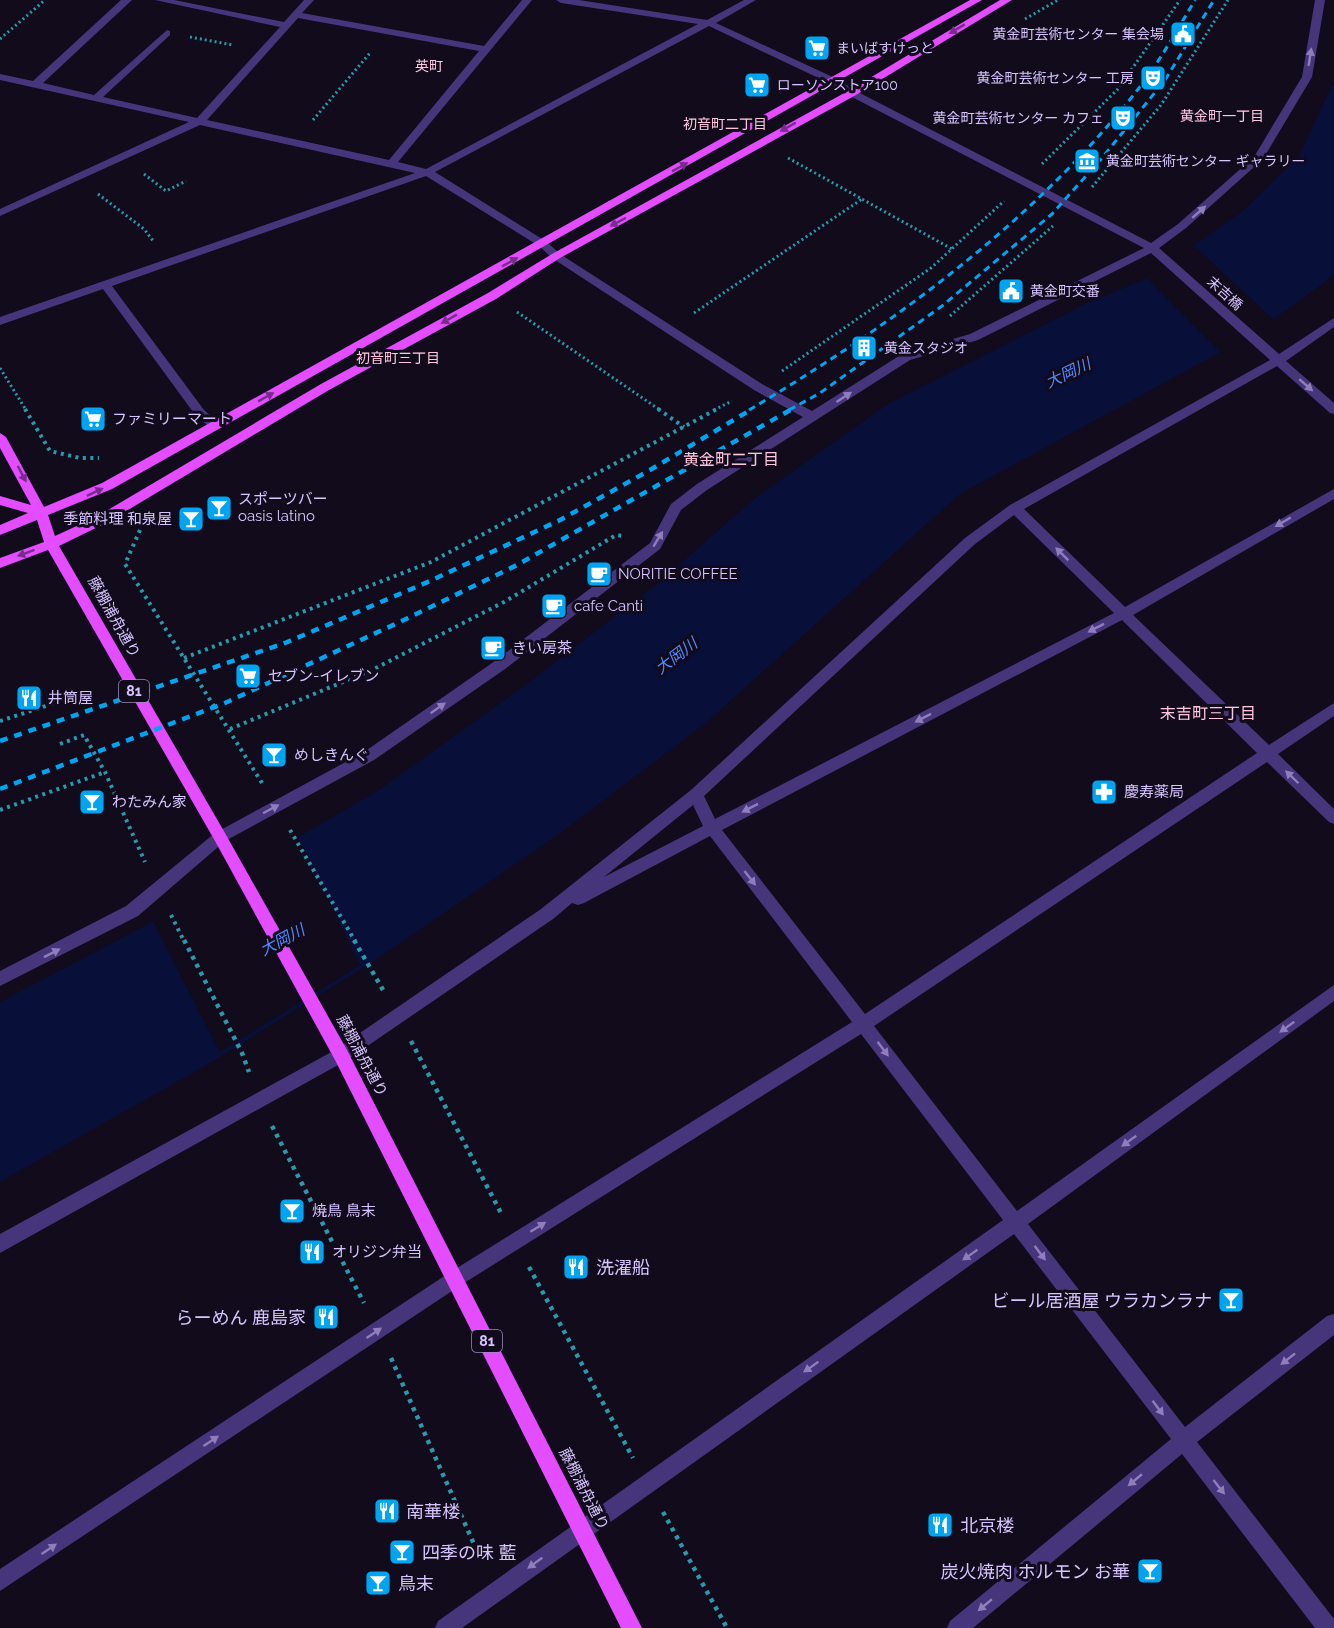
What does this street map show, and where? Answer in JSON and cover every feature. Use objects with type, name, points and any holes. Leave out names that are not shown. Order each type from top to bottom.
[{"type":"main road","points":[[0,530],[107,486],[977,0]]},
{"type":"main road","points":[[0,563],[51,544],[101,520],[267,421],[492,296],[556,256],[852,93],[1007,0]]},
{"type":"main road","name":"藤棚浦舟通り","points":[[0,437],[41,513],[51,544],[127,680],[220,837],[341,1055],[633,1628]]},
{"type":"main road","points":[[0,500],[41,513]]},
{"type":"street","points":[[35,85],[128,0]]},
{"type":"street","points":[[160,0],[286,26]]},
{"type":"street","points":[[0,213],[200,121],[309,0]]},
{"type":"street","points":[[392,164],[484,49],[527,0]]},
{"type":"street","name":"末吉橋","points":[[561,0],[708,23],[833,81],[852,93],[1076,207],[1152,248],[1334,410]]},
{"type":"street","points":[[0,321],[427,172],[748,0]]},
{"type":"street","points":[[0,980],[132,911],[220,837],[378,749],[500,665],[655,546],[676,507],[702,487],[906,357],[974,337],[1152,248],[1182,226],[1258,159],[1307,77],[1320,0]]},
{"type":"street","points":[[295,15],[484,49]]},
{"type":"street","points":[[96,98],[167,33]]},
{"type":"street","points":[[0,77],[427,172],[543,244],[556,256],[758,387],[813,417]]},
{"type":"street","points":[[105,284],[200,413],[215,425]]},
{"type":"street","points":[[0,1244],[341,1055],[547,914],[696,794],[969,541],[1015,508],[1277,361],[1334,322]]},
{"type":"street","points":[[547,914],[1123,614],[1334,493]]},
{"type":"street","points":[[1015,508],[1334,818]]},
{"type":"street","points":[[0,1581],[455,1279],[863,1024],[1334,709]]},
{"type":"street","points":[[696,794],[712,828],[1328,1628]]},
{"type":"street","points":[[445,1628],[1016,1222],[1334,992]]},
{"type":"street","points":[[957,1628],[1183,1441],[1334,1323]]},
{"type":"path","points":[[0,39],[45,0]]},
{"type":"path","points":[[1018,23],[1058,0]]},
{"type":"path","points":[[184,658],[431,562],[758,387],[931,268],[952,249],[1026,181],[1118,89],[1180,0]]},
{"type":"path","points":[[943,346],[941,338],[943,322],[1076,207],[1161,105],[1228,0]]},
{"type":"path","points":[[294,142],[388,32]]},
{"type":"path","points":[[782,155],[952,249]]},
{"type":"path","points":[[123,156],[166,191],[186,181]]},
{"type":"path","points":[[76,178],[144,229],[168,262]]},
{"type":"path","points":[[670,329],[862,200]]},
{"type":"path","points":[[506,318],[526,306]]},
{"type":"path","points":[[517,312],[684,427]]},
{"type":"path","points":[[150,525],[139,531],[125,564],[230,729],[398,1016],[515,1242],[727,1628]]},
{"type":"path","points":[[230,729],[374,669],[504,602],[616,535],[636,537],[655,546]]},
{"type":"path","points":[[0,721],[64,700]]},
{"type":"path","points":[[60,744],[84,735],[105,772],[158,890],[242,1053],[284,1152],[379,1330],[495,1591]]},
{"type":"path","points":[[0,810],[105,772]]},
{"type":"water","name":"大岡川","points":[[1334,80],[1334,273],[1328,280],[1277,317],[1219,353],[960,494],[706,723],[559,834],[377,959],[212,1062],[0,1182],[0,1002],[154,921],[379,790],[520,689],[656,585],[754,499],[888,404],[1087,303],[1145,279],[1243,211],[1300,155]]},
{"type":"pier","points":[[1191,243],[1275,321],[1222,354],[1145,276]]},
{"type":"pier","points":[[297,834],[360,965],[220,1052],[152,919]]},
{"type":"railway","points":[[749,410],[803,377],[908,306],[1008,226],[1098,137],[1139,88],[1195,0]]},
{"type":"railway","points":[[789,410],[820,393],[942,306],[1052,214],[1102,158],[1165,80],[1214,0]]},
{"type":"railway","points":[[0,741],[285,643],[430,581],[560,520],[752,409]]},
{"type":"railway","points":[[0,789],[225,703],[406,619],[517,565],[792,409]]},
{"type":"place","name":"黄金町芸術センター 集会場","points":[[1183,34]]},
{"type":"place","name":"まいばすけっと","points":[[817,48]]},
{"type":"place","name":"黄金町芸術センター 工房","points":[[1153,78]]},
{"type":"place","name":"ローソンストア100","points":[[757,85]]},
{"type":"place","name":"黄金町芸術センター カフェ","points":[[1123,118]]},
{"type":"place","name":"黄金町芸術センター ギャラリー","points":[[1087,161]]},
{"type":"place","name":"黄金町交番","points":[[1011,291]]},
{"type":"place","name":"黄金スタジオ","points":[[864,348]]},
{"type":"place","name":"ファミリーマート","points":[[93,419]]},
{"type":"place","name":"スポーツバー oasis latino","points":[[219,508]]},
{"type":"place","name":"季節料理 和泉屋","points":[[191,519]]},
{"type":"place","name":"NORITIE COFFEE","points":[[599,574]]},
{"type":"place","name":"cafe Canti","points":[[554,606]]},
{"type":"place","name":"きい房茶","points":[[493,648]]},
{"type":"place","name":"セブン-イレブン","points":[[248,676]]},
{"type":"place","name":"井筒屋","points":[[29,698]]},
{"type":"place","name":"めしきんぐ","points":[[274,755]]},
{"type":"place","name":"慶寿薬局","points":[[1104,792]]},
{"type":"place","name":"わたみん家","points":[[92,802]]},
{"type":"place","name":"焼鳥 鳥末","points":[[292,1211]]},
{"type":"place","name":"オリジン弁当","points":[[312,1252]]},
{"type":"place","name":"洗濯船","points":[[576,1267]]},
{"type":"place","name":"ビール居酒屋 ウラカンラナ","points":[[1231,1300]]},
{"type":"place","name":"らーめん 鹿島家","points":[[326,1317]]},
{"type":"place","name":"南華楼","points":[[387,1511]]},
{"type":"place","name":"北京楼","points":[[940,1525]]},
{"type":"place","name":"四季の味 藍","points":[[402,1552]]},
{"type":"place","name":"炭火焼肉 ホルモン お華","points":[[1150,1571]]},
{"type":"place","name":"鳥末","points":[[378,1583]]},
{"type":"district","name":"英町","points":[[429,66]]},
{"type":"district","name":"黄金町一丁目","points":[[1222,116]]},
{"type":"district","name":"初音町二丁目","points":[[725,124]]},
{"type":"district","name":"初音町三丁目","points":[[398,358]]},
{"type":"district","name":"黄金町二丁目","points":[[731,459]]},
{"type":"district","name":"末吉町三丁目","points":[[1208,713]]}]
